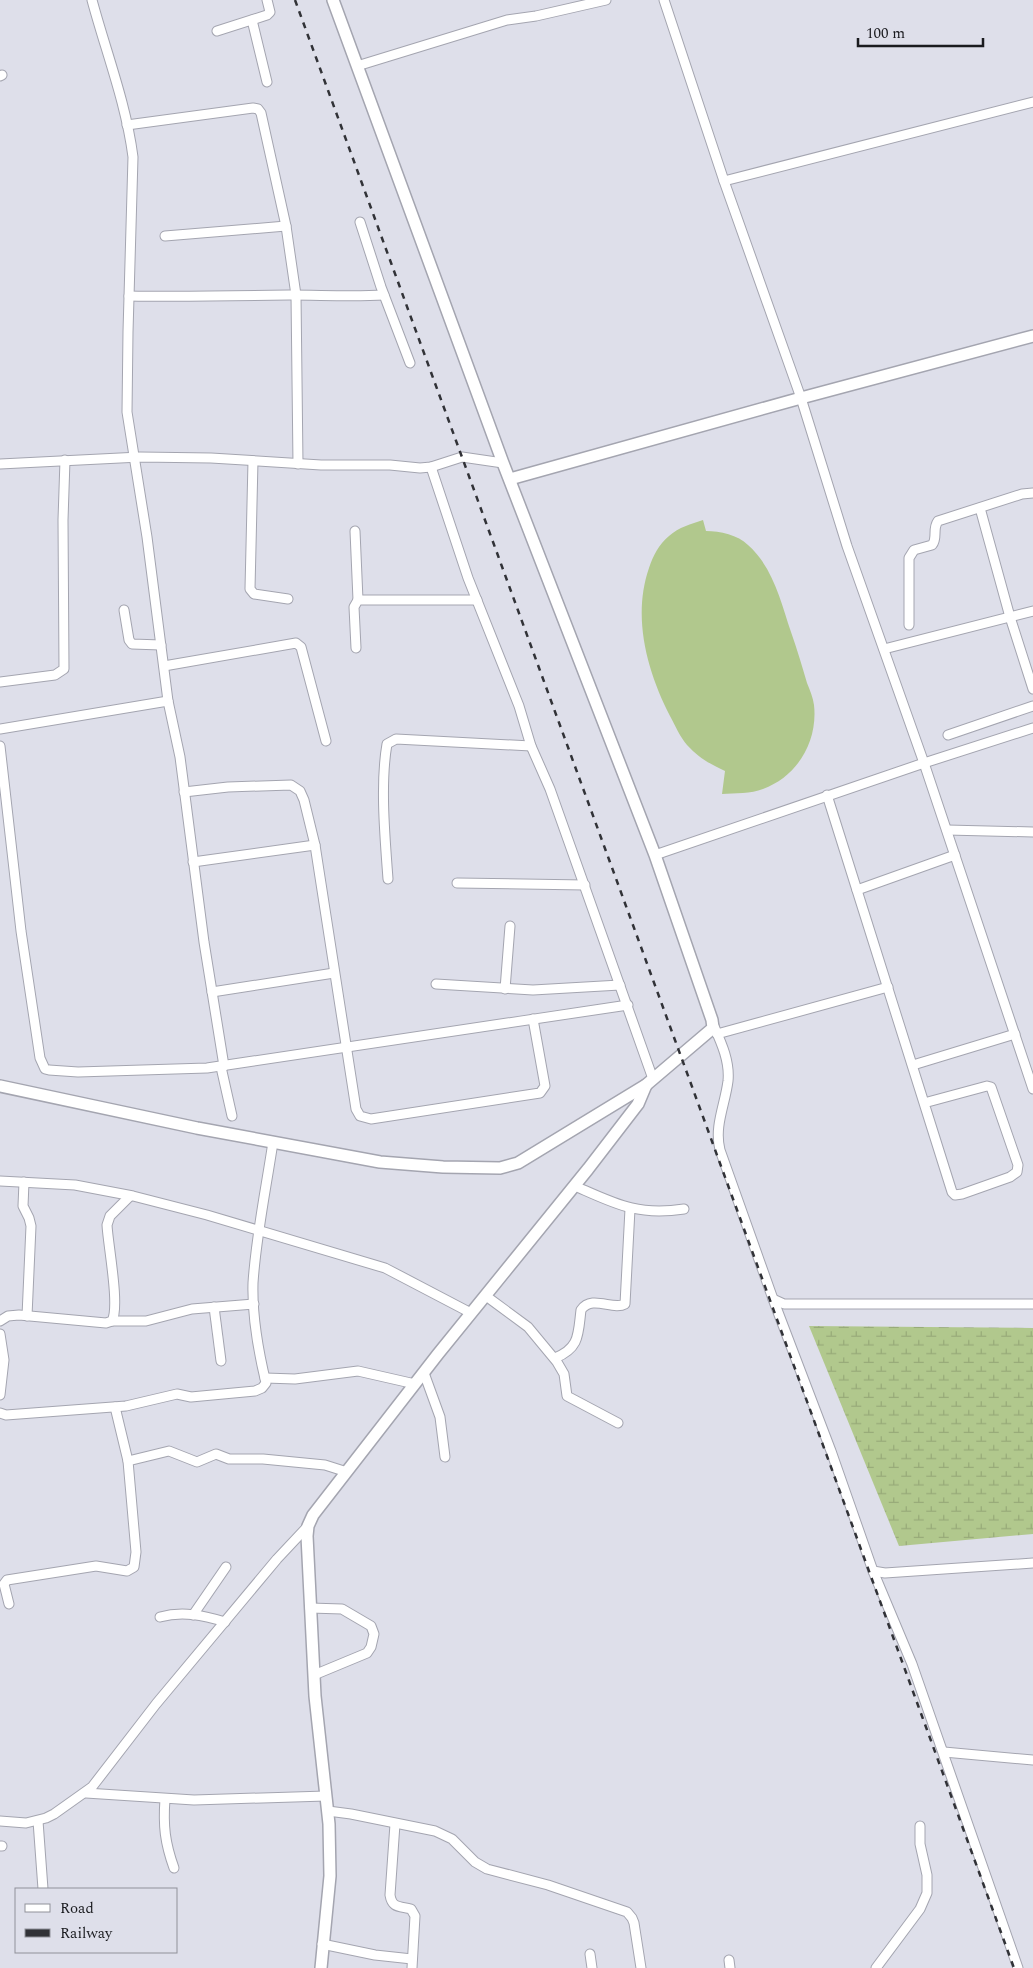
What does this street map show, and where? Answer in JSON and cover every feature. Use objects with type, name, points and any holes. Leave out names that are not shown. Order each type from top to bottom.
[{"type":"main road","points":[[0,1086],[197,1128],[380,1162],[443,1167],[500,1168],[518,1163],[649,1082],[715,1029],[654,855],[503,463],[333,0]]},
{"type":"main road","points":[[510,479],[800,398],[1033,336]]},
{"type":"main road","points":[[321,1968],[330,1876],[328,1811],[314,1675],[308,1526],[313,1515],[415,1384],[575,1186],[638,1104],[649,1082]]},
{"type":"street","points":[[92,0],[127,125],[133,157],[128,412],[136,457],[168,701],[180,758],[193,862],[232,1116]]},
{"type":"street","points":[[216,31],[267,15],[270,12],[267,0]]},
{"type":"street","points":[[357,66],[507,20],[536,16],[601,0]]},
{"type":"street","points":[[664,0],[724,181],[800,398],[847,546],[924,763],[1033,1089]]},
{"type":"street","points":[[252,20],[267,82]]},
{"type":"street","points":[[724,181],[1033,102]]},
{"type":"street","points":[[127,125],[253,108],[258,109],[261,113],[286,226],[296,295],[298,464]]},
{"type":"street","points":[[360,222],[384,295],[410,364]]},
{"type":"street","points":[[165,236],[286,226]]},
{"type":"street","points":[[129,296],[214,297],[296,295],[349,297],[384,295]]},
{"type":"street","points":[[0,464],[136,457],[298,464],[390,465],[420,468],[462,457],[503,463]]},
{"type":"street","points":[[0,682],[55,675],[64,669],[63,520],[65,460]]},
{"type":"street","points":[[253,461],[250,589],[254,594],[288,599]]},
{"type":"street","points":[[431,466],[477,600],[519,706],[531,746],[550,789],[628,1005],[649,1082]]},
{"type":"street","points":[[909,625],[909,558],[911,553],[918,548],[932,545],[935,538],[935,524],[938,521],[1022,494],[1033,494]]},
{"type":"street","points":[[980,508],[1010,617],[1033,689]]},
{"type":"street","points":[[355,532],[358,600],[354,606],[356,648]]},
{"type":"street","points":[[358,600],[477,600]]},
{"type":"street","points":[[124,610],[129,640],[132,644],[161,645]]},
{"type":"street","points":[[884,649],[1033,611]]},
{"type":"street","points":[[164,666],[296,642],[301,647],[326,741]]},
{"type":"street","points":[[0,730],[168,701]]},
{"type":"street","points":[[948,735],[1033,706]]},
{"type":"street","points":[[654,855],[828,795],[1033,728]]},
{"type":"street","points":[[388,879],[385,840],[384,762],[388,744],[396,739],[531,746]]},
{"type":"street","points":[[0,746],[22,931],[42,1065],[49,1070],[78,1072],[223,1066],[628,1005]]},
{"type":"street","points":[[184,792],[228,787],[291,785],[300,791],[316,845],[345,1048],[357,1114],[366,1119],[380,1118],[540,1093],[544,1086],[533,1019]]},
{"type":"street","points":[[828,795],[857,890],[913,1065],[924,1103],[952,1192],[955,1195],[962,1194],[1010,1177],[1017,1172],[1018,1165],[991,1087],[987,1086],[924,1103]]},
{"type":"street","points":[[946,830],[1033,832]]},
{"type":"street","points":[[193,862],[316,845]]},
{"type":"street","points":[[857,890],[955,855]]},
{"type":"street","points":[[457,882],[585,885]]},
{"type":"street","points":[[505,989],[510,926]]},
{"type":"street","points":[[212,992],[334,973]]},
{"type":"street","points":[[436,984],[505,989],[557,990],[620,985]]},
{"type":"street","points":[[888,987],[715,1029],[724,1051],[728,1080],[717,1130],[718,1141],[773,1299],[831,1450],[873,1571],[912,1664],[944,1752],[1018,1968]]},
{"type":"street","points":[[913,1065],[1014,1034]]},
{"type":"street","points":[[0,1413],[115,1407],[147,1402],[177,1394],[186,1397],[255,1391],[265,1385],[257,1340],[253,1283],[273,1142]]},
{"type":"street","points":[[0,1181],[75,1185],[207,1215],[385,1268],[471,1314]]},
{"type":"street","points":[[24,1182],[23,1206],[31,1226],[27,1316]]},
{"type":"street","points":[[575,1186],[630,1209],[653,1212],[684,1209]]},
{"type":"street","points":[[112,1321],[114,1314],[107,1226],[110,1216],[130,1196]]},
{"type":"street","points":[[555,1358],[565,1354],[574,1346],[577,1340],[581,1310],[584,1306],[598,1302],[620,1306],[625,1304],[630,1209]]},
{"type":"street","points":[[486,1296],[528,1328],[555,1358],[564,1374],[567,1396],[618,1423]]},
{"type":"street","points":[[773,1299],[784,1304],[1033,1304]]},
{"type":"street","points":[[0,1322],[8,1316],[106,1322],[146,1321],[192,1309],[254,1304]]},
{"type":"street","points":[[214,1307],[222,1361]]},
{"type":"street","points":[[0,1334],[3,1348],[0,1395]]},
{"type":"street","points":[[265,1378],[296,1379],[358,1371],[415,1384]]},
{"type":"street","points":[[424,1373],[440,1417],[445,1457]]},
{"type":"street","points":[[9,1604],[4,1584],[7,1580],[96,1566],[127,1571],[134,1567],[136,1552],[128,1461],[115,1407]]},
{"type":"street","points":[[128,1461],[169,1451],[197,1462],[216,1454],[229,1459],[263,1459],[325,1465],[347,1472]]},
{"type":"street","points":[[0,1822],[26,1823],[38,1821],[54,1814],[86,1793],[156,1704],[277,1559],[308,1526]]},
{"type":"street","points":[[873,1571],[885,1573],[1033,1563]]},
{"type":"street","points":[[193,1615],[226,1567]]},
{"type":"street","points":[[310,1608],[342,1609],[371,1626],[374,1634],[371,1648],[367,1653],[314,1675]]},
{"type":"street","points":[[160,1617],[180,1614],[193,1615],[225,1622]]},
{"type":"street","points":[[944,1752],[1033,1760]]},
{"type":"street","points":[[86,1793],[194,1800],[326,1796]]},
{"type":"street","points":[[164,1799],[164,1831],[168,1852],[174,1868]]},
{"type":"street","points":[[328,1811],[435,1831],[459,1845],[475,1862],[486,1869],[548,1885],[627,1912],[634,1923],[641,1968]]},
{"type":"street","points":[[38,1821],[43,1888]]},
{"type":"street","points":[[322,1944],[412,1963],[414,1912],[411,1909],[392,1904],[390,1895],[395,1824]]},
{"type":"street","points":[[876,1968],[920,1910],[927,1894],[927,1875],[920,1844],[920,1826]]},
{"type":"street","points":[[590,1954],[592,1968]]},
{"type":"green space","points":[[703,520],[706,531],[734,536],[748,545],[764,564],[780,597],[814,702],[813,731],[803,756],[796,766],[775,783],[753,792],[722,794],[725,771],[700,757],[691,750],[682,738],[662,699],[644,644],[642,605],[644,587],[654,555],[665,539],[677,530]]},
{"type":"green space","points":[[809,1326],[1033,1328],[1033,1534],[899,1546]]},
{"type":"railway","points":[[295,0],[1014,1968]]}]
